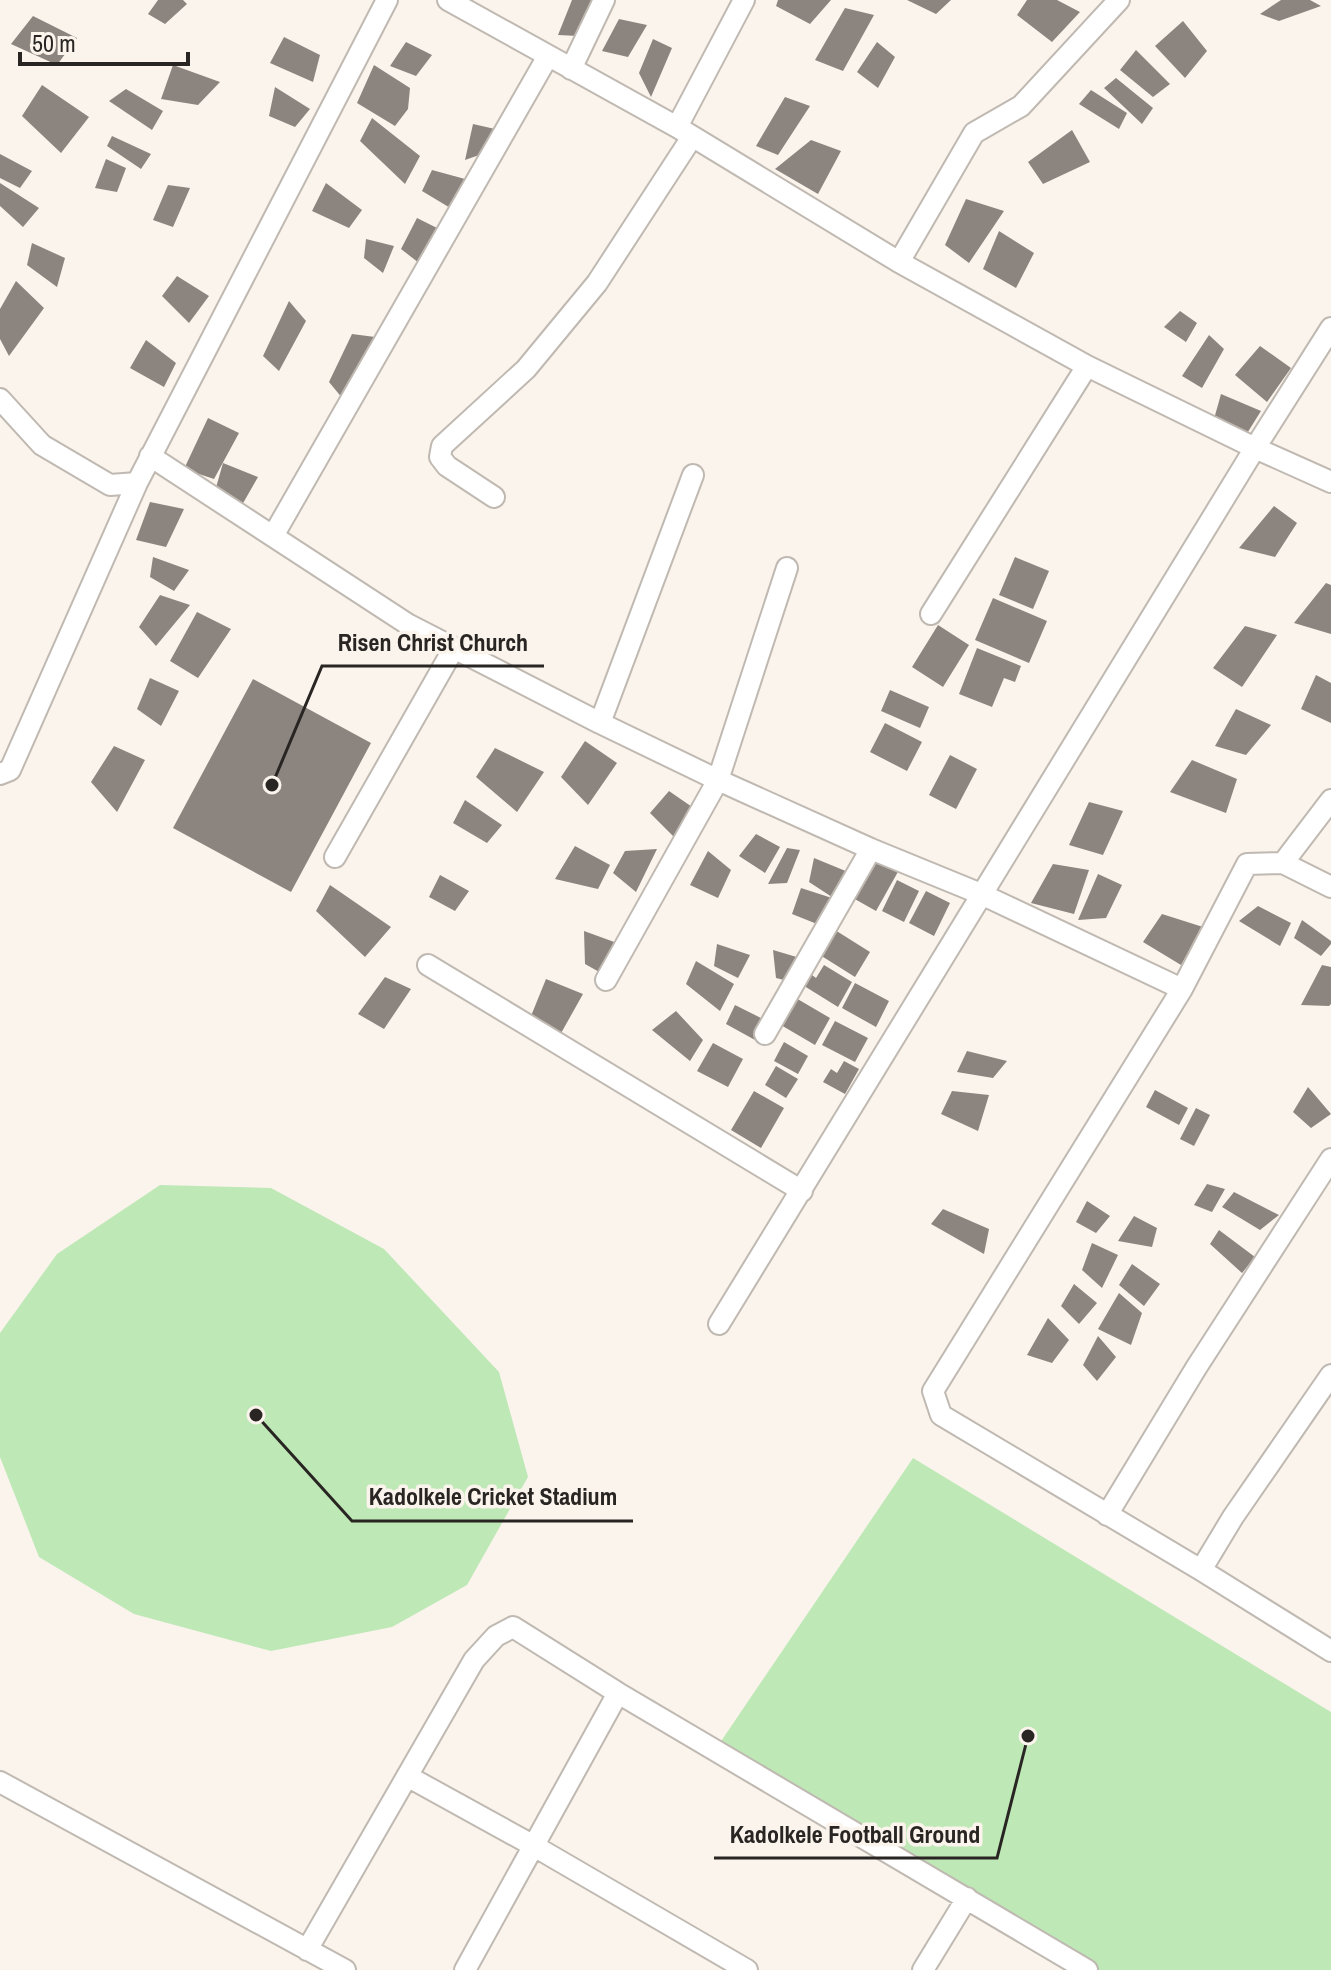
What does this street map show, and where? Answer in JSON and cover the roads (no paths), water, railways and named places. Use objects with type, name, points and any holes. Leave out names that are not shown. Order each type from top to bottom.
[{"type":"street","points":[[0,774],[10,770],[150,456],[387,0]]},
{"type":"street","points":[[448,0],[684,132],[899,262],[1087,366],[1331,482]]},
{"type":"street","points":[[571,69],[604,0]]},
{"type":"street","points":[[494,497],[447,466],[440,457],[442,446],[526,369],[597,283],[684,132],[744,0]]},
{"type":"street","points":[[899,262],[974,133],[1021,106],[1119,0]]},
{"type":"street","points":[[273,536],[548,56]]},
{"type":"street","points":[[719,1324],[1331,328]]},
{"type":"street","points":[[931,614],[1087,366]]},
{"type":"street","points":[[0,399],[42,445],[110,485],[137,483]]},
{"type":"street","points":[[150,456],[409,625],[718,780],[871,849],[981,894],[1182,989]]},
{"type":"street","points":[[600,723],[693,475]]},
{"type":"street","points":[[606,980],[718,780],[787,568]]},
{"type":"street","points":[[335,857],[454,648]]},
{"type":"street","points":[[1283,863],[1331,800]]},
{"type":"street","points":[[765,1034],[871,849]]},
{"type":"street","points":[[1331,887],[1283,863],[1247,864],[1182,989],[933,1391],[941,1415],[1331,1651]]},
{"type":"street","points":[[428,965],[802,1191]]},
{"type":"street","points":[[1107,1515],[1196,1368],[1331,1159]]},
{"type":"street","points":[[1201,1570],[1233,1517],[1331,1375]]},
{"type":"street","points":[[307,1950],[474,1660],[496,1636],[513,1627],[618,1693],[1087,1970]]},
{"type":"street","points":[[465,1970],[618,1693]]},
{"type":"street","points":[[407,1776],[747,1970]]},
{"type":"street","points":[[0,1782],[345,1970]]},
{"type":"street","points":[[923,1970],[967,1898]]},
{"type":"place","name":"Risen Christ Church","points":[[272,785]]},
{"type":"place","name":"Kadolkele Cricket Stadium","points":[[256,1415]]},
{"type":"place","name":"Kadolkele Football Ground","points":[[1028,1736]]}]
